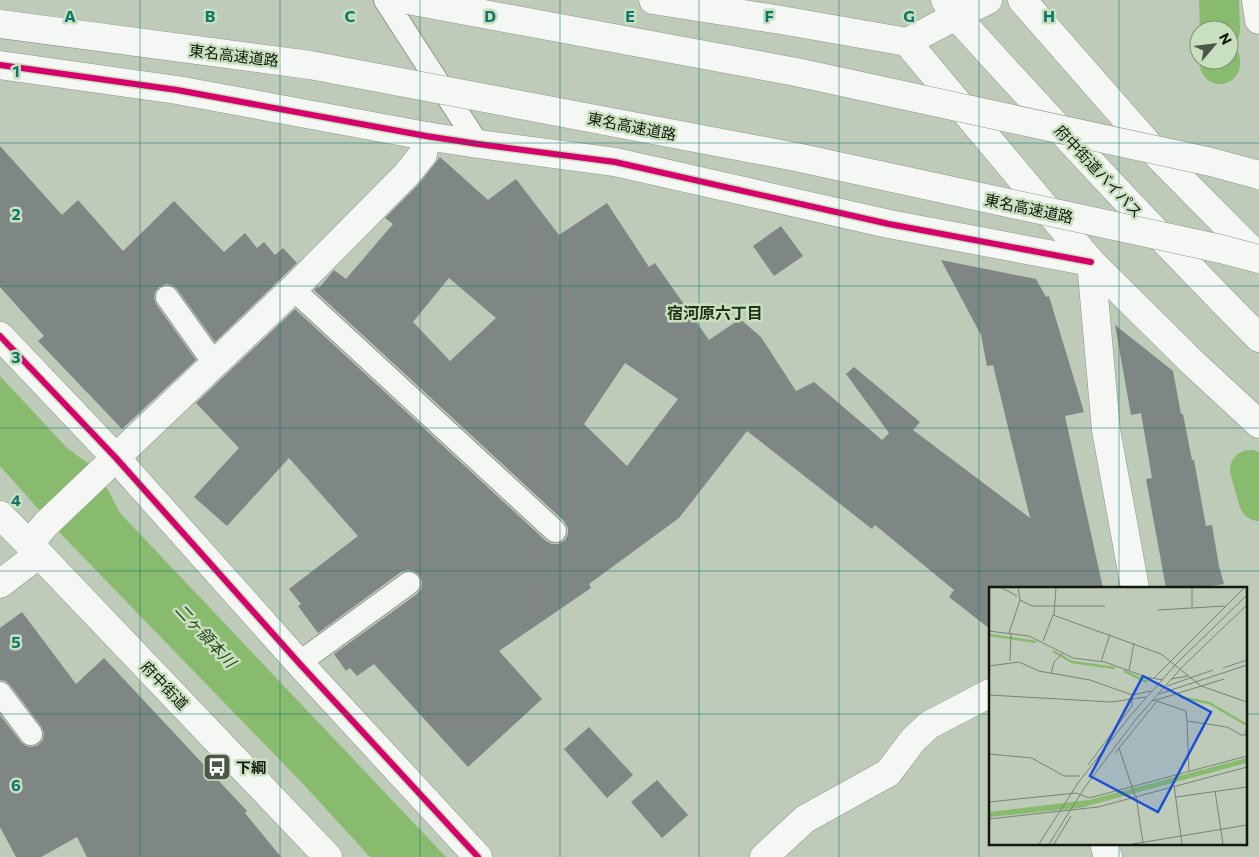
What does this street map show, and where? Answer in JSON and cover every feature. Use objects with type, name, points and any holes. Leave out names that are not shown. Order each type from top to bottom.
[{"type":"main road","points":[[408,0],[796,72],[1211,162],[1259,175]]},
{"type":"main road","points":[[653,0],[907,42],[1091,262],[1219,388],[1259,424]]},
{"type":"main road","points":[[907,42],[950,8],[988,0]]},
{"type":"main road","points":[[1022,0],[1162,160],[1259,259]]},
{"type":"main road","points":[[1256,0],[1259,20]]},
{"type":"main road","name":"府中街道バイパス","points":[[950,8],[1096,169],[1259,338]]},
{"type":"main road","name":"東名高速道路","points":[[0,24],[320,66],[796,157],[1221,249],[1259,259]]},
{"type":"main road","points":[[0,65],[177,90],[426,136],[615,162],[889,224],[1091,262]]},
{"type":"main road","points":[[0,584],[34,549],[46,524],[293,289],[407,174],[423,154],[426,136]]},
{"type":"main road","points":[[1091,262],[1106,430],[1135,587]]},
{"type":"main road","points":[[0,336],[108,465],[299,663],[478,857]]},
{"type":"main road","name":"府中街道","points":[[0,515],[328,857]]},
{"type":"main road","points":[[764,857],[805,819],[888,773],[913,740],[929,725],[989,694]]},
{"type":"main road","points":[[1104,844],[1108,857]]},
{"type":"lane","points":[[385,0],[478,144]]},
{"type":"lane","points":[[293,289],[555,531]]},
{"type":"lane","points":[[167,296],[214,363]]},
{"type":"lane","points":[[299,663],[409,583]]},
{"type":"lane","points":[[0,693],[31,734]]},
{"type":"water","name":"二ヶ領本川","points":[[0,376],[67,448],[89,464],[107,488],[120,513],[446,857],[370,857],[304,785],[58,531],[0,466]]},
{"type":"building","points":[[0,146],[62,215],[78,200],[123,251],[174,201],[224,252],[245,233],[257,248],[264,242],[275,255],[283,248],[297,263],[215,342],[177,289],[172,285],[166,284],[159,287],[155,292],[156,304],[196,360],[122,429],[38,341],[44,336],[0,287]]},
{"type":"building","points":[[440,157],[488,200],[516,179],[559,235],[607,203],[649,267],[655,263],[709,340],[740,319],[761,337],[796,391],[814,382],[882,440],[889,433],[846,374],[854,367],[920,422],[913,430],[1030,518],[993,365],[987,366],[981,335],[941,260],[1036,279],[1046,297],[1049,296],[1084,412],[1065,416],[1103,587],[989,587],[989,628],[949,597],[954,590],[875,525],[872,529],[747,431],[679,518],[589,584],[591,588],[499,651],[542,699],[468,767],[374,664],[357,676],[350,668],[346,671],[334,654],[417,594],[421,589],[422,582],[419,575],[414,571],[408,570],[401,572],[318,633],[298,606],[301,604],[289,589],[358,536],[289,458],[227,526],[194,497],[239,448],[196,403],[295,309],[546,541],[558,544],[565,540],[568,528],[564,521],[314,290],[318,286],[319,288],[334,270],[346,279],[393,224],[385,218],[418,185]],"holes":[[[449,278],[496,318],[450,361],[413,322]],[[625,363],[678,399],[627,466],[584,424]]]},
{"type":"building","points":[[781,226],[803,256],[774,276],[753,246]]},
{"type":"building","points":[[1115,325],[1173,371],[1181,414],[1183,414],[1192,460],[1194,460],[1206,526],[1212,525],[1224,584],[1206,587],[1166,587],[1146,479],[1152,478],[1141,413],[1131,415]]},
{"type":"building","points":[[22,612],[76,684],[104,658],[247,811],[245,813],[281,857],[87,857],[77,837],[41,857],[16,857],[0,827],[0,715],[26,746],[38,745],[43,740],[44,733],[41,726],[10,685],[6,681],[0,680],[0,628]]},
{"type":"building","points":[[589,727],[633,775],[607,798],[564,749]]},
{"type":"building","points":[[657,780],[688,815],[662,838],[631,802]]},
{"type":"waterway","points":[[1219,0],[1220,20]]},
{"type":"waterway","points":[[1250,470],[1259,501]]},
{"type":"cycle path","points":[[0,65],[177,90],[426,136],[615,162],[889,224],[1091,262]]},
{"type":"cycle path","points":[[0,336],[116,458],[299,663],[478,857]]},
{"type":"place","name":"下綱","points":[[217,767]]},
{"type":"district","name":"宿河原六丁目","points":[[715,312]]}]
